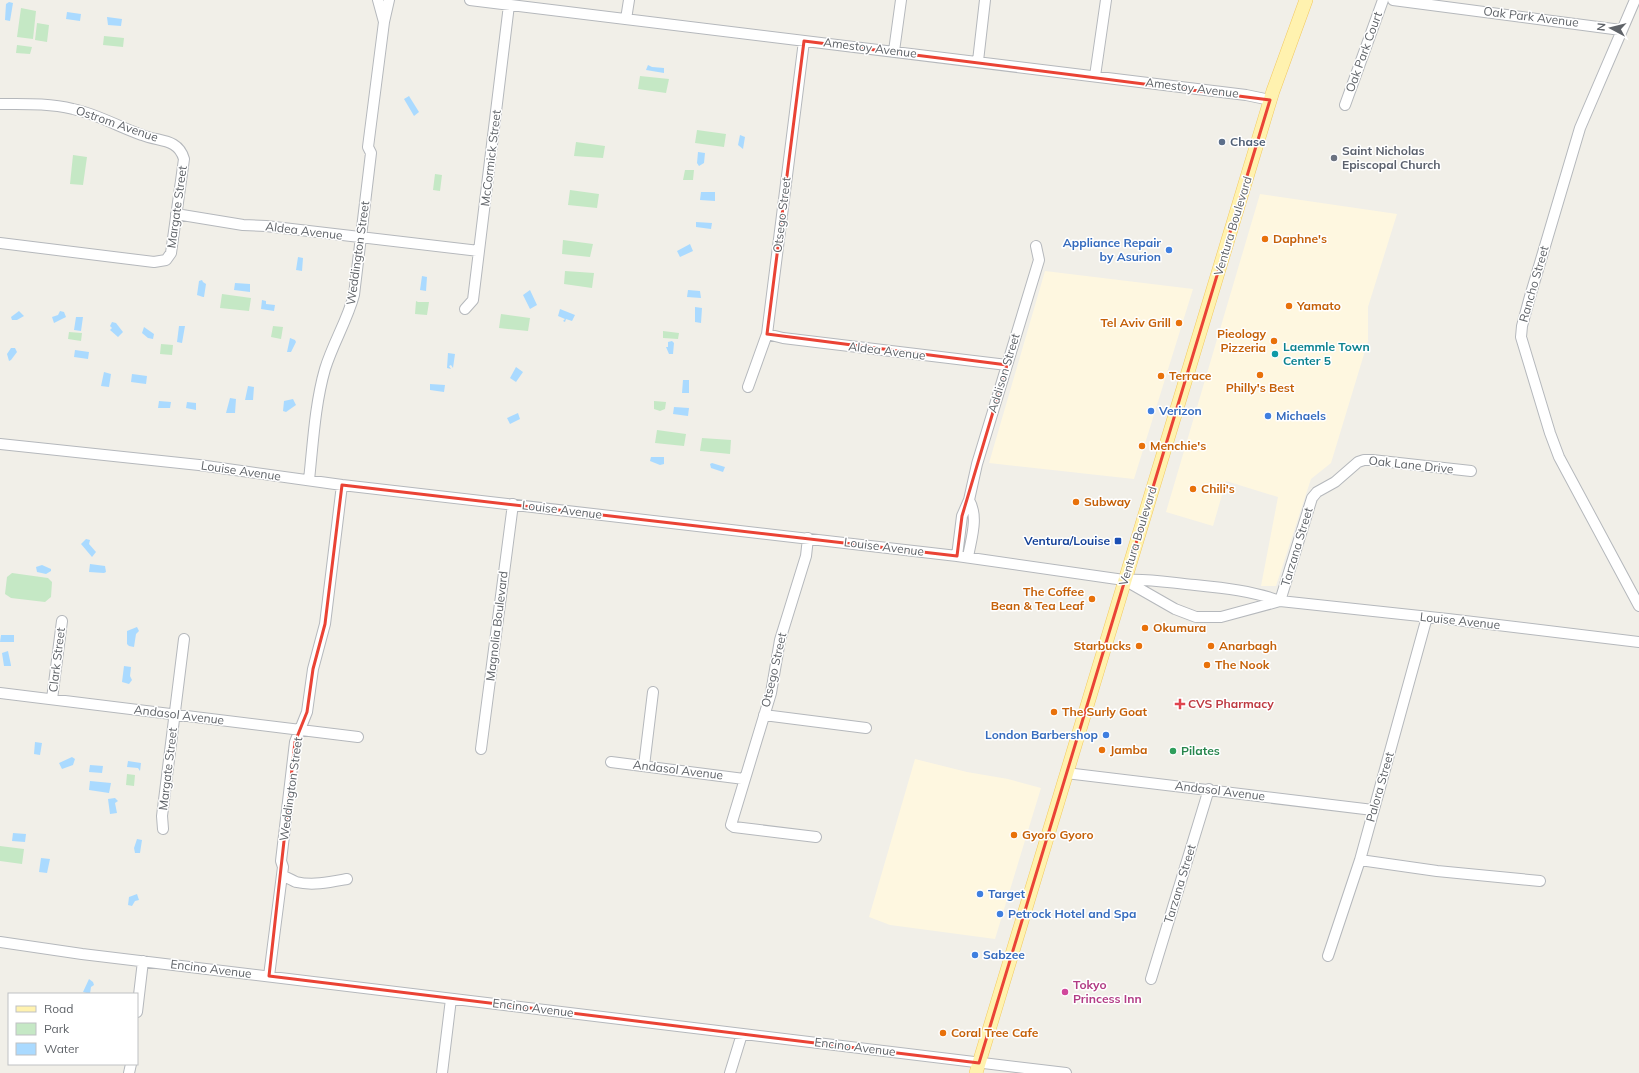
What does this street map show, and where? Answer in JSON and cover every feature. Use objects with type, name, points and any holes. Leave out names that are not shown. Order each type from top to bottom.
[{"type":"main road","name":"Ventura Boulevard","points":[[977,1068],[1270,100],[1306,0]]},
{"type":"street","name":"Weddington Street","points":[[378,0],[384,22]]},
{"type":"street","name":"Weddington Street","points":[[309,480],[321,386],[326,367],[350,310],[354,295],[371,153],[368,147],[384,22],[389,0]]},
{"type":"street","name":"Amestoy Avenue","points":[[470,0],[978,61],[1246,95],[1270,100]]},
{"type":"street","points":[[626,19],[629,0]]},
{"type":"street","points":[[894,51],[900,0]]},
{"type":"street","points":[[978,61],[985,0]]},
{"type":"street","points":[[1096,76],[1106,0]]},
{"type":"street","name":"Oak Park Court","points":[[1344,105],[1383,0]]},
{"type":"street","name":"Oak Park Avenue","points":[[1393,0],[1621,30]]},
{"type":"street","name":"Rancho Street","points":[[1635,0],[1580,128],[1529,300],[1522,326],[1521,337],[1537,392],[1559,457],[1639,606]]},
{"type":"street","name":"McCormick Street","points":[[465,309],[473,300],[509,5]]},
{"type":"street","name":"Otsego Street","points":[[748,387],[767,334],[804,41]]},
{"type":"street","name":"Ostrom Avenue","points":[[0,104],[45,104],[74,109],[98,116],[149,138],[170,142],[182,152]]},
{"type":"street","name":"Margate Street","points":[[0,243],[154,262],[166,260],[171,253],[183,167],[182,152]]},
{"type":"street","name":"Aldea Avenue","points":[[176,214],[243,225],[266,226],[479,251]]},
{"type":"street","name":"Addison Street","points":[[957,556],[962,516],[969,500],[976,464],[1038,260],[1036,246]]},
{"type":"street","name":"Aldea Avenue","points":[[767,334],[783,338],[1007,365]]},
{"type":"street","name":"Louise Avenue","points":[[0,444],[203,465],[342,485],[968,557],[1124,580],[1145,579],[1209,586],[1264,595],[1280,600],[1639,642]]},
{"type":"street","name":"Oak Lane Drive","points":[[1335,482],[1364,460],[1471,471]]},
{"type":"street","name":"Tarzana Street","points":[[1280,600],[1312,498],[1317,492],[1335,482]]},
{"type":"street","name":"Weddington Street","points":[[269,976],[283,867],[281,861],[295,742],[307,712],[313,669],[325,624],[342,485]]},
{"type":"street","name":"Addison Street","points":[[968,557],[974,519],[973,506],[969,500]]},
{"type":"street","name":"Magnolia Boulevard","points":[[481,749],[513,504]]},
{"type":"street","name":"Otsego Street","points":[[808,538],[806,556],[780,640],[774,682],[731,825],[734,827],[816,837]]},
{"type":"street","name":"Louise Avenue","points":[[1124,580],[1176,609],[1196,617],[1221,617],[1280,600]]},
{"type":"street","name":"Palora Street","points":[[1328,956],[1360,860],[1427,617]]},
{"type":"street","name":"Clark Street","points":[[52,699],[62,621]]},
{"type":"street","name":"Margate Street","points":[[163,829],[162,816],[176,714],[184,638]]},
{"type":"street","points":[[644,766],[653,692]]},
{"type":"street","name":"Andasol Avenue","points":[[0,693],[358,737]]},
{"type":"street","points":[[764,715],[866,728]]},
{"type":"street","name":"Andasol Avenue","points":[[611,762],[744,779]]},
{"type":"street","name":"Andasol Avenue","points":[[1066,774],[1208,789],[1373,810]]},
{"type":"street","name":"Tarzana Street","points":[[1151,979],[1208,789]]},
{"type":"street","points":[[1360,860],[1540,881]]},
{"type":"street","points":[[281,880],[289,877],[295,882],[323,884],[347,879]]},
{"type":"street","name":"Encino Avenue","points":[[0,942],[143,961],[742,1034],[977,1068],[1066,1073]]},
{"type":"street","points":[[138,1004],[143,961]]},
{"type":"street","points":[[442,1073],[451,999]]},
{"type":"street","points":[[730,1073],[742,1034]]},
{"type":"highlighted area","points":[[804,41],[1270,100],[979,1063],[269,976],[295,742],[307,712],[313,669],[325,624],[342,485],[957,556],[962,516],[1007,365],[767,334]]},
{"type":"shaded area","points":[[1260,194],[1397,214],[1368,307],[1368,341],[1331,463],[1311,479],[1276,586],[1261,586],[1278,497],[1226,481],[1213,526],[1166,512]]},
{"type":"shaded area","points":[[1045,271],[1193,289],[1134,479],[989,463]]},
{"type":"shaded area","points":[[915,759],[967,772],[1008,779],[1041,788],[995,939],[890,925],[869,917]]},
{"type":"green space","points":[[21,8],[36,11],[33,39],[17,37]]},
{"type":"green space","points":[[37,23],[49,25],[47,42],[35,40]]},
{"type":"green space","points":[[104,36],[124,38],[123,47],[103,45]]},
{"type":"green space","points":[[17,45],[32,47],[30,54],[16,53]]},
{"type":"green space","points":[[640,76],[669,79],[666,93],[638,89]]},
{"type":"green space","points":[[697,130],[726,134],[724,147],[695,143]]},
{"type":"green space","points":[[576,142],[605,146],[603,158],[574,156]]},
{"type":"green space","points":[[73,155],[87,157],[83,185],[70,184]]},
{"type":"green space","points":[[685,170],[694,170],[693,180],[683,180]]},
{"type":"green space","points":[[435,174],[442,175],[440,191],[433,190]]},
{"type":"green space","points":[[570,190],[599,194],[597,208],[568,205]]},
{"type":"green space","points":[[563,240],[593,244],[590,257],[562,254]]},
{"type":"green space","points":[[565,271],[594,273],[592,288],[564,284]]},
{"type":"green space","points":[[222,294],[251,298],[249,311],[220,308]]},
{"type":"green space","points":[[416,301],[429,302],[427,315],[415,314]]},
{"type":"green space","points":[[501,314],[530,318],[528,331],[499,328]]},
{"type":"green space","points":[[273,326],[283,327],[281,339],[271,337]]},
{"type":"green space","points":[[663,331],[679,333],[678,339],[663,338]]},
{"type":"green space","points":[[69,332],[82,333],[81,341],[68,339]]},
{"type":"green space","points":[[161,344],[173,345],[172,355],[160,354]]},
{"type":"green space","points":[[654,401],[666,402],[665,409],[660,411],[654,409]]},
{"type":"green space","points":[[657,430],[686,434],[684,446],[655,443]]},
{"type":"green space","points":[[702,438],[731,440],[730,454],[700,451]]},
{"type":"green space","points":[[12,573],[48,578],[52,582],[51,597],[45,602],[11,598],[5,594],[7,577]]},
{"type":"green space","points":[[127,774],[135,775],[134,786],[126,785]]},
{"type":"green space","points":[[0,846],[24,849],[22,864],[0,861]]},
{"type":"water","points":[[9,2],[13,3],[10,21],[5,20],[6,4]]},
{"type":"water","points":[[67,12],[81,14],[80,21],[66,19]]},
{"type":"water","points":[[107,17],[122,19],[121,26],[108,25]]},
{"type":"water","points":[[648,65],[652,67],[664,68],[664,73],[646,70]]},
{"type":"water","points":[[409,96],[419,112],[414,116],[404,99]]},
{"type":"water","points":[[740,135],[745,137],[743,149],[738,145]]},
{"type":"water","points":[[698,152],[705,153],[704,163],[699,166],[697,163]]},
{"type":"water","points":[[701,192],[715,192],[715,201],[700,200]]},
{"type":"water","points":[[696,222],[712,223],[711,229],[696,227]]},
{"type":"water","points":[[690,244],[693,251],[680,257],[677,251]]},
{"type":"water","points":[[298,257],[303,258],[302,271],[296,270]]},
{"type":"water","points":[[422,276],[427,277],[426,291],[420,290]]},
{"type":"water","points":[[202,280],[206,284],[204,297],[197,295],[199,281]]},
{"type":"water","points":[[235,283],[250,284],[250,292],[234,290]]},
{"type":"water","points":[[530,290],[537,305],[530,309],[523,295]]},
{"type":"water","points":[[688,290],[700,291],[701,298],[687,297]]},
{"type":"water","points":[[262,300],[266,301],[266,304],[275,305],[274,311],[261,309]]},
{"type":"water","points":[[695,307],[702,308],[701,323],[695,322]]},
{"type":"water","points":[[560,309],[575,315],[572,321],[566,319],[565,322],[563,321],[565,319],[558,316]]},
{"type":"water","points":[[19,311],[24,316],[17,320],[12,320],[11,317]]},
{"type":"water","points":[[60,311],[64,312],[66,317],[54,323],[52,317],[58,315]]},
{"type":"water","points":[[76,317],[83,317],[81,331],[74,330]]},
{"type":"water","points":[[112,322],[116,323],[123,332],[118,337],[110,330],[112,328],[110,326]]},
{"type":"water","points":[[179,326],[185,326],[182,343],[177,342]]},
{"type":"water","points":[[144,327],[154,334],[153,339],[148,338],[142,333]]},
{"type":"water","points":[[290,338],[296,342],[291,352],[287,352]]},
{"type":"water","points":[[672,341],[674,343],[673,354],[669,354],[666,347],[668,347],[668,342]]},
{"type":"water","points":[[11,348],[15,348],[17,352],[9,361],[7,354]]},
{"type":"water","points":[[75,350],[89,352],[88,359],[74,357]]},
{"type":"water","points":[[448,353],[455,354],[453,368],[451,365],[449,366],[451,369],[447,368]]},
{"type":"water","points":[[516,367],[523,372],[516,382],[510,378]]},
{"type":"water","points":[[104,372],[111,374],[109,387],[101,386]]},
{"type":"water","points":[[132,374],[147,376],[146,384],[131,382]]},
{"type":"water","points":[[683,380],[689,380],[689,393],[682,393]]},
{"type":"water","points":[[430,384],[445,385],[444,392],[430,390]]},
{"type":"water","points":[[248,386],[254,387],[253,400],[245,400]]},
{"type":"water","points":[[230,398],[236,399],[235,413],[226,413]]},
{"type":"water","points":[[293,399],[296,405],[286,412],[283,411],[284,401]]},
{"type":"water","points":[[159,401],[171,402],[170,408],[158,408]]},
{"type":"water","points":[[187,402],[196,403],[196,410],[186,408]]},
{"type":"water","points":[[674,407],[689,408],[688,416],[673,414]]},
{"type":"water","points":[[518,413],[520,419],[510,424],[507,418]]},
{"type":"water","points":[[651,457],[664,457],[664,464],[660,465],[650,461]]},
{"type":"water","points":[[712,463],[725,467],[723,472],[711,468],[710,464]]},
{"type":"water","points":[[86,539],[90,540],[89,544],[96,552],[92,557],[81,544]]},
{"type":"water","points":[[90,564],[105,566],[106,572],[89,572]]},
{"type":"water","points":[[42,565],[51,569],[51,571],[46,574],[37,572],[36,567]]},
{"type":"water","points":[[137,627],[139,631],[136,634],[134,647],[129,646],[127,644],[127,631]]},
{"type":"water","points":[[1,635],[14,635],[14,642],[0,642]]},
{"type":"water","points":[[8,651],[11,666],[4,666],[2,653]]},
{"type":"water","points":[[124,666],[131,667],[130,676],[132,680],[129,684],[122,682]]},
{"type":"water","points":[[35,742],[42,743],[40,755],[34,754]]},
{"type":"water","points":[[72,757],[75,759],[73,765],[62,769],[59,763]]},
{"type":"water","points":[[128,761],[141,763],[140,771],[138,768],[127,767]]},
{"type":"water","points":[[90,765],[103,766],[102,773],[89,772]]},
{"type":"water","points":[[90,781],[111,783],[109,793],[89,790]]},
{"type":"water","points":[[115,798],[118,801],[115,803],[117,813],[110,814],[108,799]]},
{"type":"water","points":[[13,833],[26,834],[25,842],[12,841]]},
{"type":"water","points":[[137,839],[142,840],[140,853],[135,853],[134,848]]},
{"type":"water","points":[[41,858],[50,859],[47,873],[39,872]]},
{"type":"water","points":[[137,894],[139,900],[135,901],[132,906],[128,905],[129,897]]},
{"type":"water","points":[[89,979],[94,985],[91,987],[90,993],[83,992]]},
{"type":"place","name":"Chase","points":[[1222,142]]},
{"type":"place","name":"Saint Nicholas Episcopal Church","points":[[1334,158]]},
{"type":"place","name":"Daphne's","points":[[1265,239]]},
{"type":"place","name":"Appliance Repair by Asurion","points":[[1169,250]]},
{"type":"place","name":"Yamato","points":[[1289,306]]},
{"type":"place","name":"Tel Aviv Grill","points":[[1179,323]]},
{"type":"place","name":"Pieology Pizzeria","points":[[1274,341]]},
{"type":"place","name":"Laemmle Town Center 5","points":[[1275,354]]},
{"type":"place","name":"Philly's Best","points":[[1260,375]]},
{"type":"place","name":"Terrace","points":[[1161,376]]},
{"type":"place","name":"Verizon","points":[[1151,411]]},
{"type":"place","name":"Michaels","points":[[1268,416]]},
{"type":"place","name":"Menchie's","points":[[1142,446]]},
{"type":"place","name":"Chili's","points":[[1193,489]]},
{"type":"place","name":"Subway","points":[[1076,502]]},
{"type":"place","name":"Ventura/Louise","points":[[1118,541]]},
{"type":"place","name":"The Coffee Bean & Tea Leaf","points":[[1092,599]]},
{"type":"place","name":"Okumura","points":[[1145,628]]},
{"type":"place","name":"Starbucks","points":[[1139,646]]},
{"type":"place","name":"Anarbagh","points":[[1211,646]]},
{"type":"place","name":"The Nook","points":[[1207,665]]},
{"type":"place","name":"CVS Pharmacy","points":[[1180,704]]},
{"type":"place","name":"The Surly Goat","points":[[1054,712]]},
{"type":"place","name":"London Barbershop","points":[[1106,735]]},
{"type":"place","name":"Jamba","points":[[1102,750]]},
{"type":"place","name":"Pilates","points":[[1173,751]]},
{"type":"place","name":"Gyoro Gyoro","points":[[1014,835]]},
{"type":"place","name":"Target","points":[[980,894]]},
{"type":"place","name":"Petrock Hotel and Spa","points":[[1000,914]]},
{"type":"place","name":"Sabzee","points":[[975,955]]},
{"type":"place","name":"Tokyo Princess Inn","points":[[1065,992]]},
{"type":"place","name":"Coral Tree Cafe","points":[[943,1033]]}]
